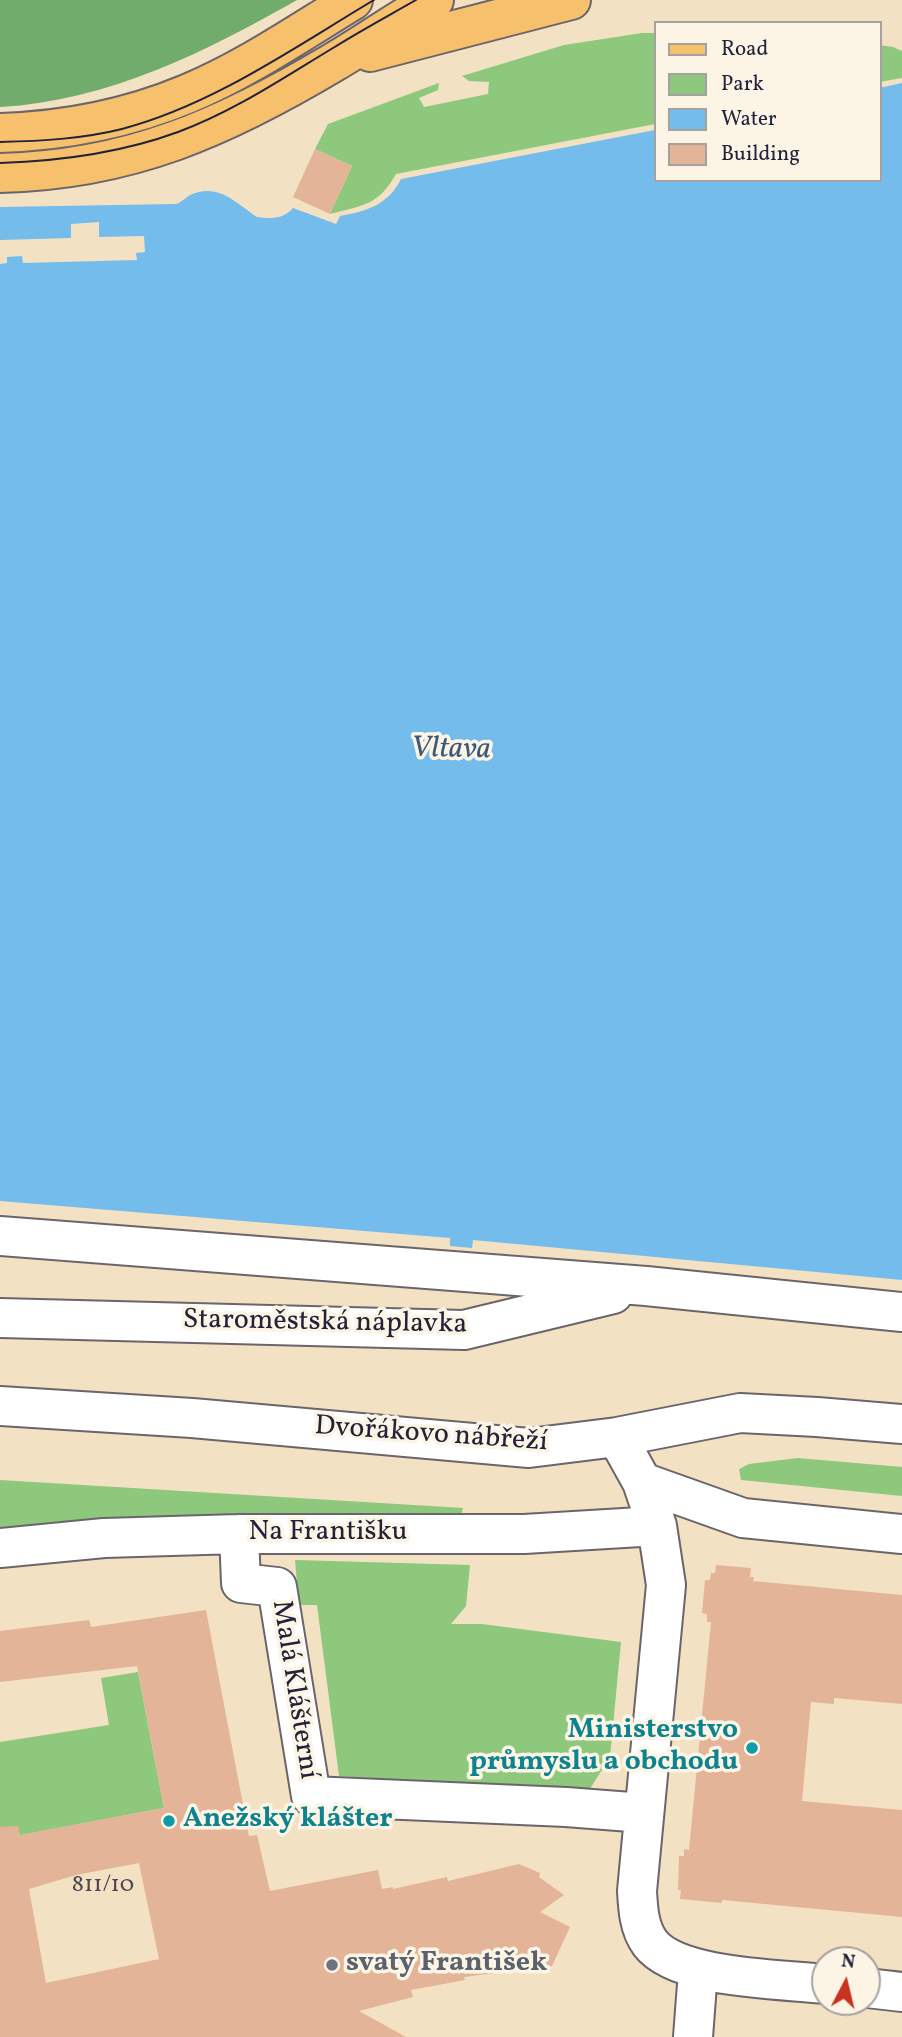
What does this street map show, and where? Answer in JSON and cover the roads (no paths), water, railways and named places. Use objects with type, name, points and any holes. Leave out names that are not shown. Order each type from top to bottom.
[{"type":"main road","points":[[0,133],[69,128],[115,119],[167,102],[233,71],[353,0]]},
{"type":"main road","points":[[0,173],[56,170],[95,164],[174,143],[247,110],[338,60],[434,0]]},
{"type":"main road","points":[[338,60],[571,0]]},
{"type":"street","name":"Staroměstská náplavka","points":[[0,1236],[646,1286],[902,1312]]},
{"type":"street","name":"Staroměstská náplavka","points":[[0,1318],[464,1330],[646,1286]]},
{"type":"street","name":"Dvořákovo nábřeží","points":[[0,1406],[192,1418],[529,1448],[617,1437],[740,1413],[902,1424]]},
{"type":"street","points":[[642,1482],[694,1422]]},
{"type":"street","points":[[617,1437],[642,1482],[657,1526],[666,1585],[637,1891],[642,1929],[659,1953],[677,1964],[698,1971],[811,1983]]},
{"type":"street","points":[[642,1482],[743,1518],[902,1534]]},
{"type":"street","name":"Na Františku","points":[[0,1548],[104,1538],[239,1534],[524,1534],[657,1526]]},
{"type":"street","name":"Malá Klášterní","points":[[239,1534],[241,1583],[277,1587],[310,1796],[644,1813]]},
{"type":"street","points":[[693,2037],[698,1971]]},
{"type":"street","points":[[881,1990],[902,1992]]},
{"type":"water","name":"Vltava","points":[[902,83],[902,1280],[473,1240],[472,1248],[450,1246],[450,1238],[0,1201],[0,207],[176,204],[190,195],[209,191],[234,200],[257,217],[276,217],[293,208],[336,224],[340,216],[368,209],[383,201],[401,179],[654,130],[654,182],[881,182],[881,88]]},
{"type":"tram line","points":[[0,142],[92,135],[156,118],[253,73],[374,0]]},
{"type":"tram line","points":[[0,163],[90,155],[178,132],[238,105],[416,0]]},
{"type":"place","name":"Ministerstvo průmyslu a obchodu","points":[[752,1748]]},
{"type":"place","name":"Anežský klášter","points":[[169,1821]]},
{"type":"place","name":"svatý František","points":[[332,1965]]}]
